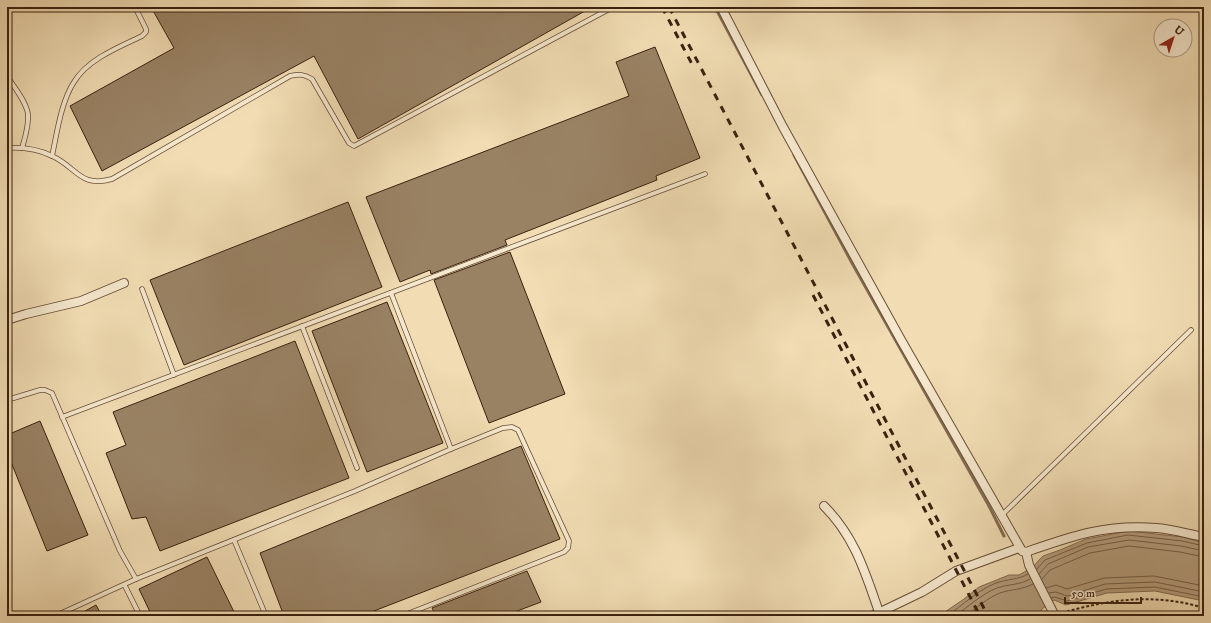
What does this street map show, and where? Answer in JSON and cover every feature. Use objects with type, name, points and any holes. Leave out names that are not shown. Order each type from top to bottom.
[{"type":"street","points":[[721,7],[783,126],[901,340],[1022,550],[1054,614]]},
{"type":"street","points":[[7,320],[81,301],[124,283]]},
{"type":"street","points":[[824,506],[836,518],[856,549],[876,614],[922,592],[956,571],[1022,550],[1099,529],[1122,527],[1157,528],[1204,537]]},
{"type":"lane","points":[[52,156],[68,93],[74,81],[87,67],[105,54],[142,36],[146,32],[146,29],[135,7]]},
{"type":"lane","points":[[7,148],[29,148],[52,156],[62,162],[78,176],[101,182],[112,179],[290,76],[298,74],[305,75],[312,79],[349,143],[354,146],[613,7]]},
{"type":"lane","points":[[7,76],[22,100],[28,116],[26,135],[22,148]]},
{"type":"lane","points":[[62,417],[705,174]]},
{"type":"lane","points":[[142,290],[174,375]]},
{"type":"lane","points":[[391,293],[451,448]]},
{"type":"lane","points":[[302,326],[357,468]]},
{"type":"lane","points":[[1002,515],[1191,330]]},
{"type":"lane","points":[[7,400],[33,391],[45,390],[52,393],[120,551],[136,579]]},
{"type":"lane","points":[[54,616],[125,586],[136,579],[355,491],[451,448],[503,428],[512,427],[518,430],[569,541],[568,548],[564,552],[402,616]]},
{"type":"lane","points":[[234,540],[266,616]]},
{"type":"lane","points":[[125,586],[140,616]]},
{"type":"path","points":[[1054,614],[1085,606],[1130,599],[1184,603],[1204,608]]},
{"type":"water","points":[[1129,531],[1183,537],[1204,543],[1204,601],[1155,591],[1107,593],[1066,605],[1054,600],[1042,609],[1039,616],[939,616],[979,587],[1009,575],[1019,575],[1033,567],[1043,556],[1086,539]]},
{"type":"building","points":[[151,7],[592,7],[358,139],[314,56],[102,171],[70,106],[174,48]]},
{"type":"building","points":[[655,47],[700,158],[656,176],[657,180],[505,240],[507,245],[431,274],[430,270],[400,282],[366,197],[629,96],[616,62]]},
{"type":"building","points":[[348,202],[382,287],[184,365],[150,280]]},
{"type":"building","points":[[510,252],[565,394],[489,423],[434,280]]},
{"type":"building","points":[[387,302],[443,443],[367,472],[312,331]]},
{"type":"building","points":[[295,341],[349,478],[160,551],[146,517],[132,519],[106,453],[126,445],[113,412]]},
{"type":"building","points":[[40,421],[88,535],[47,551],[7,452],[7,435]]},
{"type":"building","points":[[521,446],[560,539],[361,616],[284,616],[260,553]]},
{"type":"building","points":[[207,557],[236,616],[152,616],[139,589]]},
{"type":"building","points":[[527,571],[541,602],[504,616],[436,616],[432,608]]},
{"type":"building","points":[[96,605],[102,616],[76,616]]},
{"type":"waterway","points":[[715,7],[762,95]]},
{"type":"waterway","points":[[794,155],[852,263],[989,506],[1004,536]]},
{"type":"railway","points":[[662,7],[693,66]]},
{"type":"railway","points":[[669,7],[988,616]]},
{"type":"railway","points":[[813,295],[980,616]]}]
